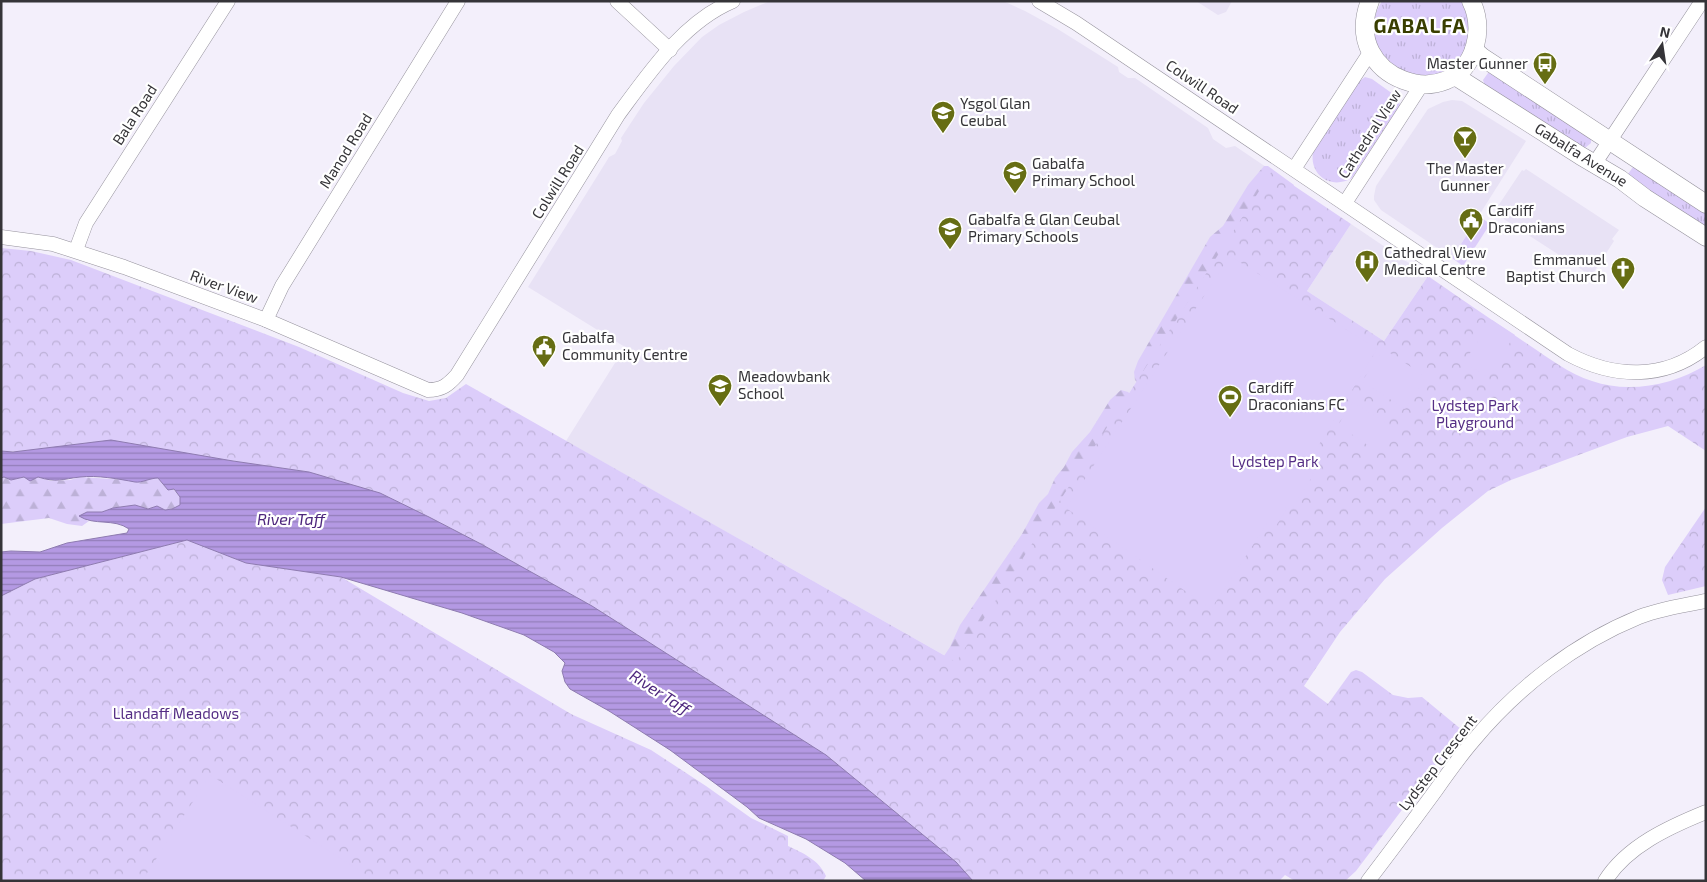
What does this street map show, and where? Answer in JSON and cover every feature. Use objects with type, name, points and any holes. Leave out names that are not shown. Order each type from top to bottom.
[{"type":"street","name":"Bala Road","points":[[76,250],[86,223],[228,1]]},
{"type":"street","name":"Manod Road","points":[[266,320],[282,286],[458,1]]},
{"type":"street","points":[[617,1],[670,50]]},
{"type":"street","name":"Colwill Road","points":[[428,390],[446,387],[457,375],[618,115],[670,50],[703,17],[733,1]]},
{"type":"street","name":"Colwill Road","points":[[1038,1],[1076,23],[1568,354],[1584,362],[1612,371],[1649,372],[1682,363],[1706,347]]},
{"type":"street","points":[[1595,163],[1702,1]]},
{"type":"street","points":[[1364,4],[1366,31],[1371,51],[1376,61],[1384,70],[1396,78],[1422,84],[1444,81],[1455,76],[1464,67],[1474,50],[1477,38],[1473,2]]},
{"type":"street","name":"Gabalfa Avenue","points":[[1474,50],[1706,204]]},
{"type":"street","points":[[1294,169],[1371,51]]},
{"type":"street","name":"Gabalfa Avenue","points":[[1455,76],[1595,163],[1706,238]]},
{"type":"street","name":"Cathedral View","points":[[1345,203],[1422,84]]},
{"type":"street","name":"River View","points":[[1,237],[53,244],[76,250],[266,320],[428,390]]},
{"type":"street","name":"Lydstep Crescent","points":[[1368,881],[1472,742],[1517,696],[1549,668],[1584,645],[1641,616],[1706,601]]},
{"type":"street","points":[[1605,881],[1633,850],[1662,832],[1706,812]]},
{"type":"shaded area","name":"Gabalfa & Glan Ceubal Primary Schools","points":[[770,1],[1003,1],[1056,28],[1096,53],[1118,67],[1119,72],[1128,78],[1135,78],[1208,128],[1213,139],[1226,148],[1235,146],[1272,171],[956,662],[566,441],[625,347],[528,287],[609,157],[615,154],[622,141],[621,138],[644,103],[674,66],[702,37],[719,25]]},
{"type":"shaded area","points":[[1196,1],[1232,1],[1226,12],[1218,15]]},
{"type":"shaded area","points":[[1452,100],[1462,101],[1526,141],[1452,258],[1381,210],[1374,200],[1374,196],[1376,186],[1428,109]]},
{"type":"shaded area","points":[[1526,169],[1619,230],[1612,239],[1614,241],[1594,272],[1590,275],[1496,214],[1496,209],[1522,170]]},
{"type":"shaded area","name":"Cathedral View Medical Centre","points":[[1351,224],[1428,276],[1384,341],[1307,291]]},
{"type":"green space","points":[[1382,1],[1462,1],[1469,21],[1469,34],[1465,50],[1459,59],[1444,72],[1427,76],[1410,74],[1394,66],[1382,53],[1375,38],[1374,20]]},
{"type":"green space","points":[[1488,73],[1491,73],[1591,137],[1591,143],[1585,148],[1581,147],[1485,86],[1483,80]]},
{"type":"green space","points":[[1365,77],[1372,79],[1393,94],[1392,97],[1400,105],[1352,178],[1337,182],[1330,181],[1318,174],[1313,160],[1313,152],[1358,82]]},
{"type":"green space","points":[[1635,164],[1706,211],[1706,229],[1626,177]]},
{"type":"green space","points":[[1264,166],[1268,166],[1294,185],[1284,205],[1141,386],[1135,380],[1134,372],[1138,361],[1210,237],[1223,226],[1248,185]]},
{"type":"green space","points":[[1272,171],[1351,224],[1307,291],[1384,341],[1428,276],[1559,365],[1592,381],[1606,385],[1636,387],[1679,378],[1706,365],[1706,451],[1668,426],[1627,437],[1511,480],[1488,491],[1442,528],[1385,579],[1340,632],[1304,686],[1328,704],[1351,672],[1356,670],[1362,672],[1393,695],[1408,698],[1422,697],[1462,730],[1356,871],[1345,881],[1295,881],[1285,875],[1279,881],[973,881],[956,862],[826,755],[592,606],[429,517],[309,472],[233,461],[1,451],[1,248],[31,251],[71,260],[299,347],[403,393],[429,401],[446,398],[466,384],[956,662]]},
{"type":"green space","points":[[1479,216],[1490,224],[1463,266],[1452,258]]},
{"type":"green space","name":"Cardiff Draconians FC","points":[[1230,256],[1377,349],[1317,448],[1325,452],[1313,469],[1305,465],[1303,467],[1314,474],[1292,508],[1281,502],[1280,504],[1287,508],[1276,526],[1268,522],[1211,609],[1066,508]]},
{"type":"green space","points":[[1492,320],[1515,335],[1487,377],[1464,362]]},
{"type":"green space","points":[[1384,349],[1426,377],[1405,409],[1362,381]]},
{"type":"green space","points":[[1121,390],[1128,392],[1133,397],[974,677],[942,659],[960,625],[1022,534],[1039,503],[1048,494],[1055,478],[1064,467],[1072,452],[1090,432],[1110,400]]},
{"type":"green space","points":[[1353,402],[1394,428],[1378,452],[1338,425]]},
{"type":"green space","points":[[4,477],[11,480],[37,477],[51,481],[70,480],[80,477],[137,482],[158,478],[168,490],[173,489],[180,497],[180,505],[165,510],[157,506],[148,509],[135,505],[113,508],[102,512],[87,512],[87,521],[89,521],[82,526],[67,524],[49,518],[1,524],[1,478]]},
{"type":"green space","points":[[1706,507],[1706,586],[1668,595],[1662,580],[1665,567]]},
{"type":"green space","name":"Llandaff Meadows","points":[[187,540],[246,563],[341,577],[571,714],[651,750],[751,818],[788,836],[788,846],[815,861],[826,876],[823,881],[1,881],[1,596],[35,579]]},
{"type":"green space","points":[[210,775],[376,881],[142,881]]},
{"type":"water","name":"River Taff","points":[[111,440],[309,472],[380,493],[429,517],[592,606],[826,755],[956,862],[973,881],[866,881],[845,863],[806,839],[759,818],[670,750],[609,711],[570,689],[565,682],[562,671],[565,663],[554,652],[524,635],[462,613],[341,577],[246,563],[187,540],[35,579],[1,596],[1,552],[40,552],[67,543],[127,533],[129,529],[117,524],[91,521],[79,516],[87,512],[102,512],[113,508],[135,505],[148,509],[157,506],[165,510],[180,505],[180,497],[174,489],[168,490],[158,478],[138,482],[94,477],[55,480],[38,477],[30,481],[24,477],[11,480],[4,477],[1,478],[1,451],[13,452]]},
{"type":"place","name":"Master Gunner","points":[[1545,85]]},
{"type":"place","name":"Ysgol Glan Ceubal","points":[[943,134]]},
{"type":"place","name":"The Master Gunner","points":[[1465,159]]},
{"type":"place","name":"Gabalfa Primary School","points":[[1015,194]]},
{"type":"place","name":"Cardiff Draconians","points":[[1471,241]]},
{"type":"place","name":"Gabalfa & Glan Ceubal Primary Schools","points":[[950,250]]},
{"type":"place","name":"Cathedral View Medical Centre","points":[[1367,283]]},
{"type":"place","name":"Emmanuel Baptist Church","points":[[1623,290]]},
{"type":"place","name":"Gabalfa Community Centre","points":[[544,368]]},
{"type":"place","name":"Meadowbank School","points":[[720,407]]},
{"type":"place","name":"Cardiff Draconians FC","points":[[1230,418]]},
{"type":"district","name":"GABALFA","points":[[1420,26]]},
{"type":"park label","name":"Lydstep Park Playground","points":[[1475,414]]},
{"type":"park label","name":"Lydstep Park","points":[[1275,462]]}]
